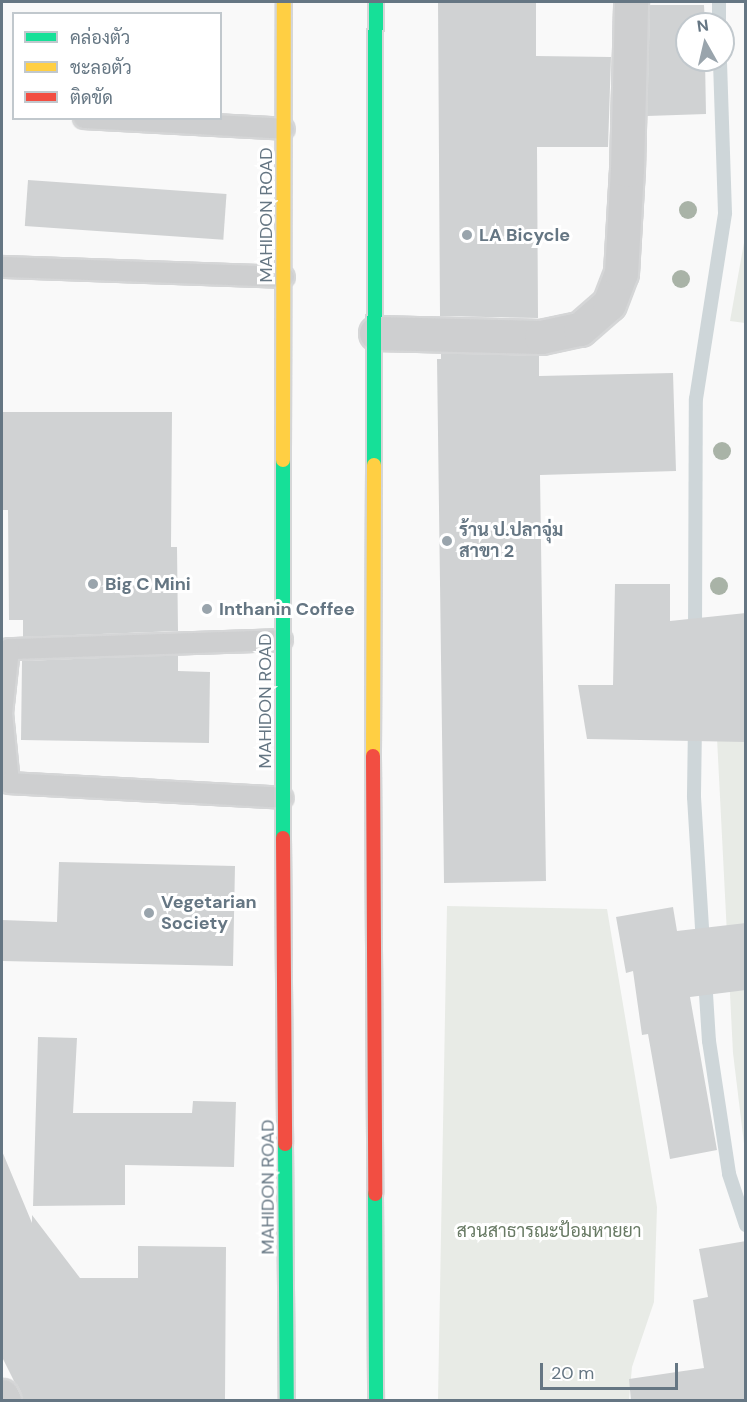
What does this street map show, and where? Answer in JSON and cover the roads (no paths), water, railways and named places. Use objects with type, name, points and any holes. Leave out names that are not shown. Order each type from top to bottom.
[{"type":"main road","name":"MAHIDON ROAD","points":[[284,2],[282,640],[287,1401]]},
{"type":"main road","points":[[376,2],[373,839],[376,1401]]},
{"type":"street","points":[[376,333],[541,337],[580,329],[609,304],[621,273],[627,170],[631,2]]},
{"type":"street","points":[[2,1396],[4,1401]]},
{"type":"lane","points":[[120,120],[284,129]]},
{"type":"lane","points":[[2,267],[284,277]]},
{"type":"lane","points":[[282,640],[9,649],[2,713],[9,783],[284,798]]},
{"type":"waterway","points":[[719,2],[719,12]]},
{"type":"waterway","points":[[695,635],[696,399],[725,213],[720,72]]},
{"type":"waterway","points":[[695,723],[694,797],[703,946]]},
{"type":"waterway","points":[[705,978],[709,1041],[729,1174],[746,1225]]},
{"type":"place","name":"LA Bicycle","points":[[467,235]]},
{"type":"place","name":"ร้าน ป.ปลาจุ่ม สาขา 2","points":[[447,541]]},
{"type":"place","name":"Big C Mini","points":[[93,584]]},
{"type":"place","name":"Inthanin Coffee","points":[[207,609]]},
{"type":"place","name":"Vegetarian Society","points":[[149,913]]},
{"type":"park label","name":"สวนสาธารณะป้อมหายยา","points":[[549,1231]]}]
